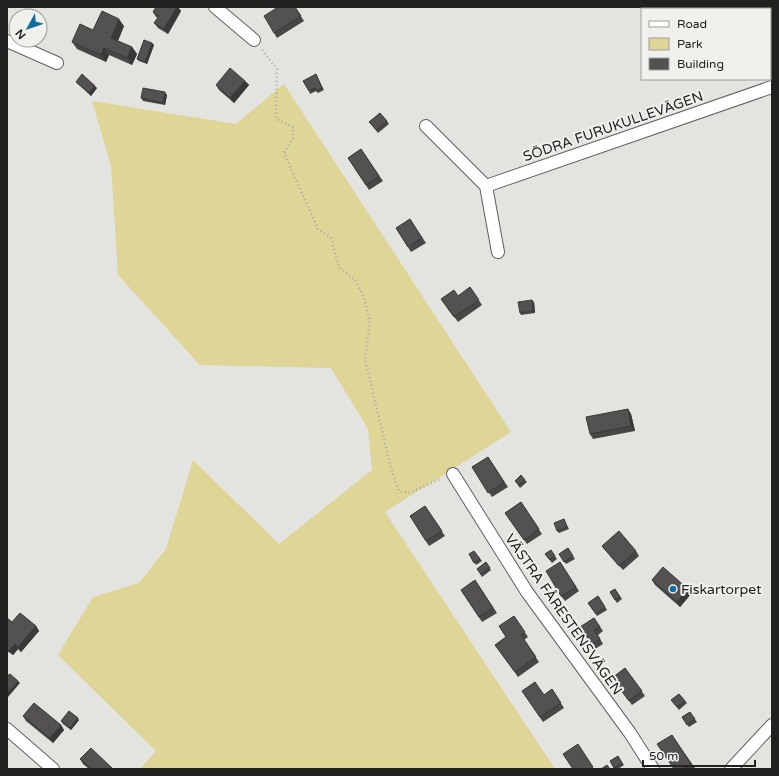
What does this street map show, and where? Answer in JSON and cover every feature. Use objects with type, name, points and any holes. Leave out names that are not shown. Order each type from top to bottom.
[{"type":"street","points":[[215,7],[254,40]]},
{"type":"street","points":[[7,41],[57,63]]},
{"type":"street","name":"SÖDRA FURUKULLEVÄGEN","points":[[486,186],[772,87]]},
{"type":"street","points":[[426,126],[486,186],[498,252]]},
{"type":"street","name":"VÄSTRA FÅRESTENSVÄGEN","points":[[453,474],[527,592],[630,733],[653,769]]},
{"type":"street","points":[[731,769],[772,725]]},
{"type":"street","points":[[7,729],[53,769]]},
{"type":"path","points":[[254,40],[277,69],[276,119],[293,127],[293,138],[284,153],[318,229],[330,238],[339,267],[356,281],[363,295],[370,321],[364,359],[391,468],[399,491],[408,493],[453,474]]},
{"type":"green space","points":[[284,84],[511,432],[385,512],[555,769],[140,769],[156,751],[58,655],[93,597],[139,583],[166,549],[193,460],[279,544],[372,470],[368,429],[331,368],[200,365],[118,275],[111,166],[92,101],[236,124]]},
{"type":"building","points":[[156,7],[177,7],[164,29],[154,23],[159,16],[153,12]]},
{"type":"building","points":[[278,7],[295,7],[301,16],[274,33],[264,16]]},
{"type":"building","points":[[102,11],[119,19],[111,38],[132,47],[127,58],[104,48],[101,55],[72,42],[80,24],[93,30]]},
{"type":"building","points":[[144,40],[152,43],[145,62],[137,59]]},
{"type":"building","points":[[230,68],[245,81],[230,98],[216,85]]},
{"type":"building","points":[[82,74],[95,86],[89,93],[76,82]]},
{"type":"building","points":[[316,74],[322,88],[316,91],[315,88],[309,91],[303,81]]},
{"type":"building","points":[[143,88],[165,92],[163,103],[141,98]]},
{"type":"building","points":[[380,113],[387,121],[377,130],[369,122]]},
{"type":"building","points":[[361,149],[379,176],[366,185],[348,158]]},
{"type":"building","points":[[410,219],[422,238],[408,247],[396,228]]},
{"type":"building","points":[[470,287],[479,300],[454,317],[441,299],[454,290],[458,296]]},
{"type":"building","points":[[532,300],[533,311],[520,313],[518,302]]},
{"type":"building","points":[[628,409],[631,426],[590,434],[586,417]]},
{"type":"building","points":[[488,457],[504,482],[488,493],[472,467]]},
{"type":"building","points":[[521,475],[525,480],[519,485],[515,481]]},
{"type":"building","points":[[521,502],[539,529],[524,540],[505,513]]},
{"type":"building","points":[[425,506],[442,531],[426,541],[410,516]]},
{"type":"building","points":[[564,519],[567,527],[557,531],[554,523]]},
{"type":"building","points":[[619,531],[636,551],[619,566],[602,546]]},
{"type":"building","points":[[568,548],[573,556],[564,562],[559,554]]},
{"type":"building","points":[[551,550],[555,556],[550,560],[545,554]]},
{"type":"building","points":[[474,551],[480,559],[474,563],[469,554]]},
{"type":"building","points":[[486,562],[490,568],[481,574],[477,569]]},
{"type":"building","points":[[560,562],[576,587],[561,596],[546,571]]},
{"type":"building","name":"Fiskartorpet","points":[[663,567],[688,589],[677,602],[652,580]]},
{"type":"building","points":[[475,580],[493,608],[479,617],[461,590]]},
{"type":"building","points":[[615,589],[620,597],[615,600],[610,592]]},
{"type":"building","points":[[598,596],[605,607],[596,614],[588,603]]},
{"type":"building","points":[[20,613],[36,626],[18,647],[15,644],[9,651],[7,649],[7,618],[12,622]]},
{"type":"building","points":[[514,616],[525,632],[521,635],[536,657],[515,672],[495,645],[506,637],[499,626]]},
{"type":"building","points":[[594,618],[600,627],[594,630],[600,639],[592,645],[580,627]]},
{"type":"building","points":[[625,668],[642,691],[629,701],[612,678]]},
{"type":"building","points":[[10,674],[18,681],[7,693],[7,676]]},
{"type":"building","points":[[535,682],[544,695],[552,689],[561,703],[540,717],[522,691]]},
{"type":"building","points":[[679,694],[685,701],[677,707],[671,700]]},
{"type":"building","points":[[34,703],[61,725],[50,738],[23,716]]},
{"type":"building","points":[[69,711],[78,718],[70,728],[61,721]]},
{"type":"building","points":[[690,712],[695,719],[687,725],[682,717]]},
{"type":"building","points":[[672,735],[691,764],[683,769],[674,769],[657,744]]},
{"type":"building","points":[[578,744],[593,767],[590,769],[573,769],[563,754]]},
{"type":"building","points":[[91,748],[113,769],[91,769],[80,759]]},
{"type":"building","points":[[618,756],[622,763],[614,768],[610,761]]},
{"type":"building","points":[[607,765],[610,769],[601,769]]},
{"type":"place","name":"Fiskartorpet","points":[[673,589]]}]
